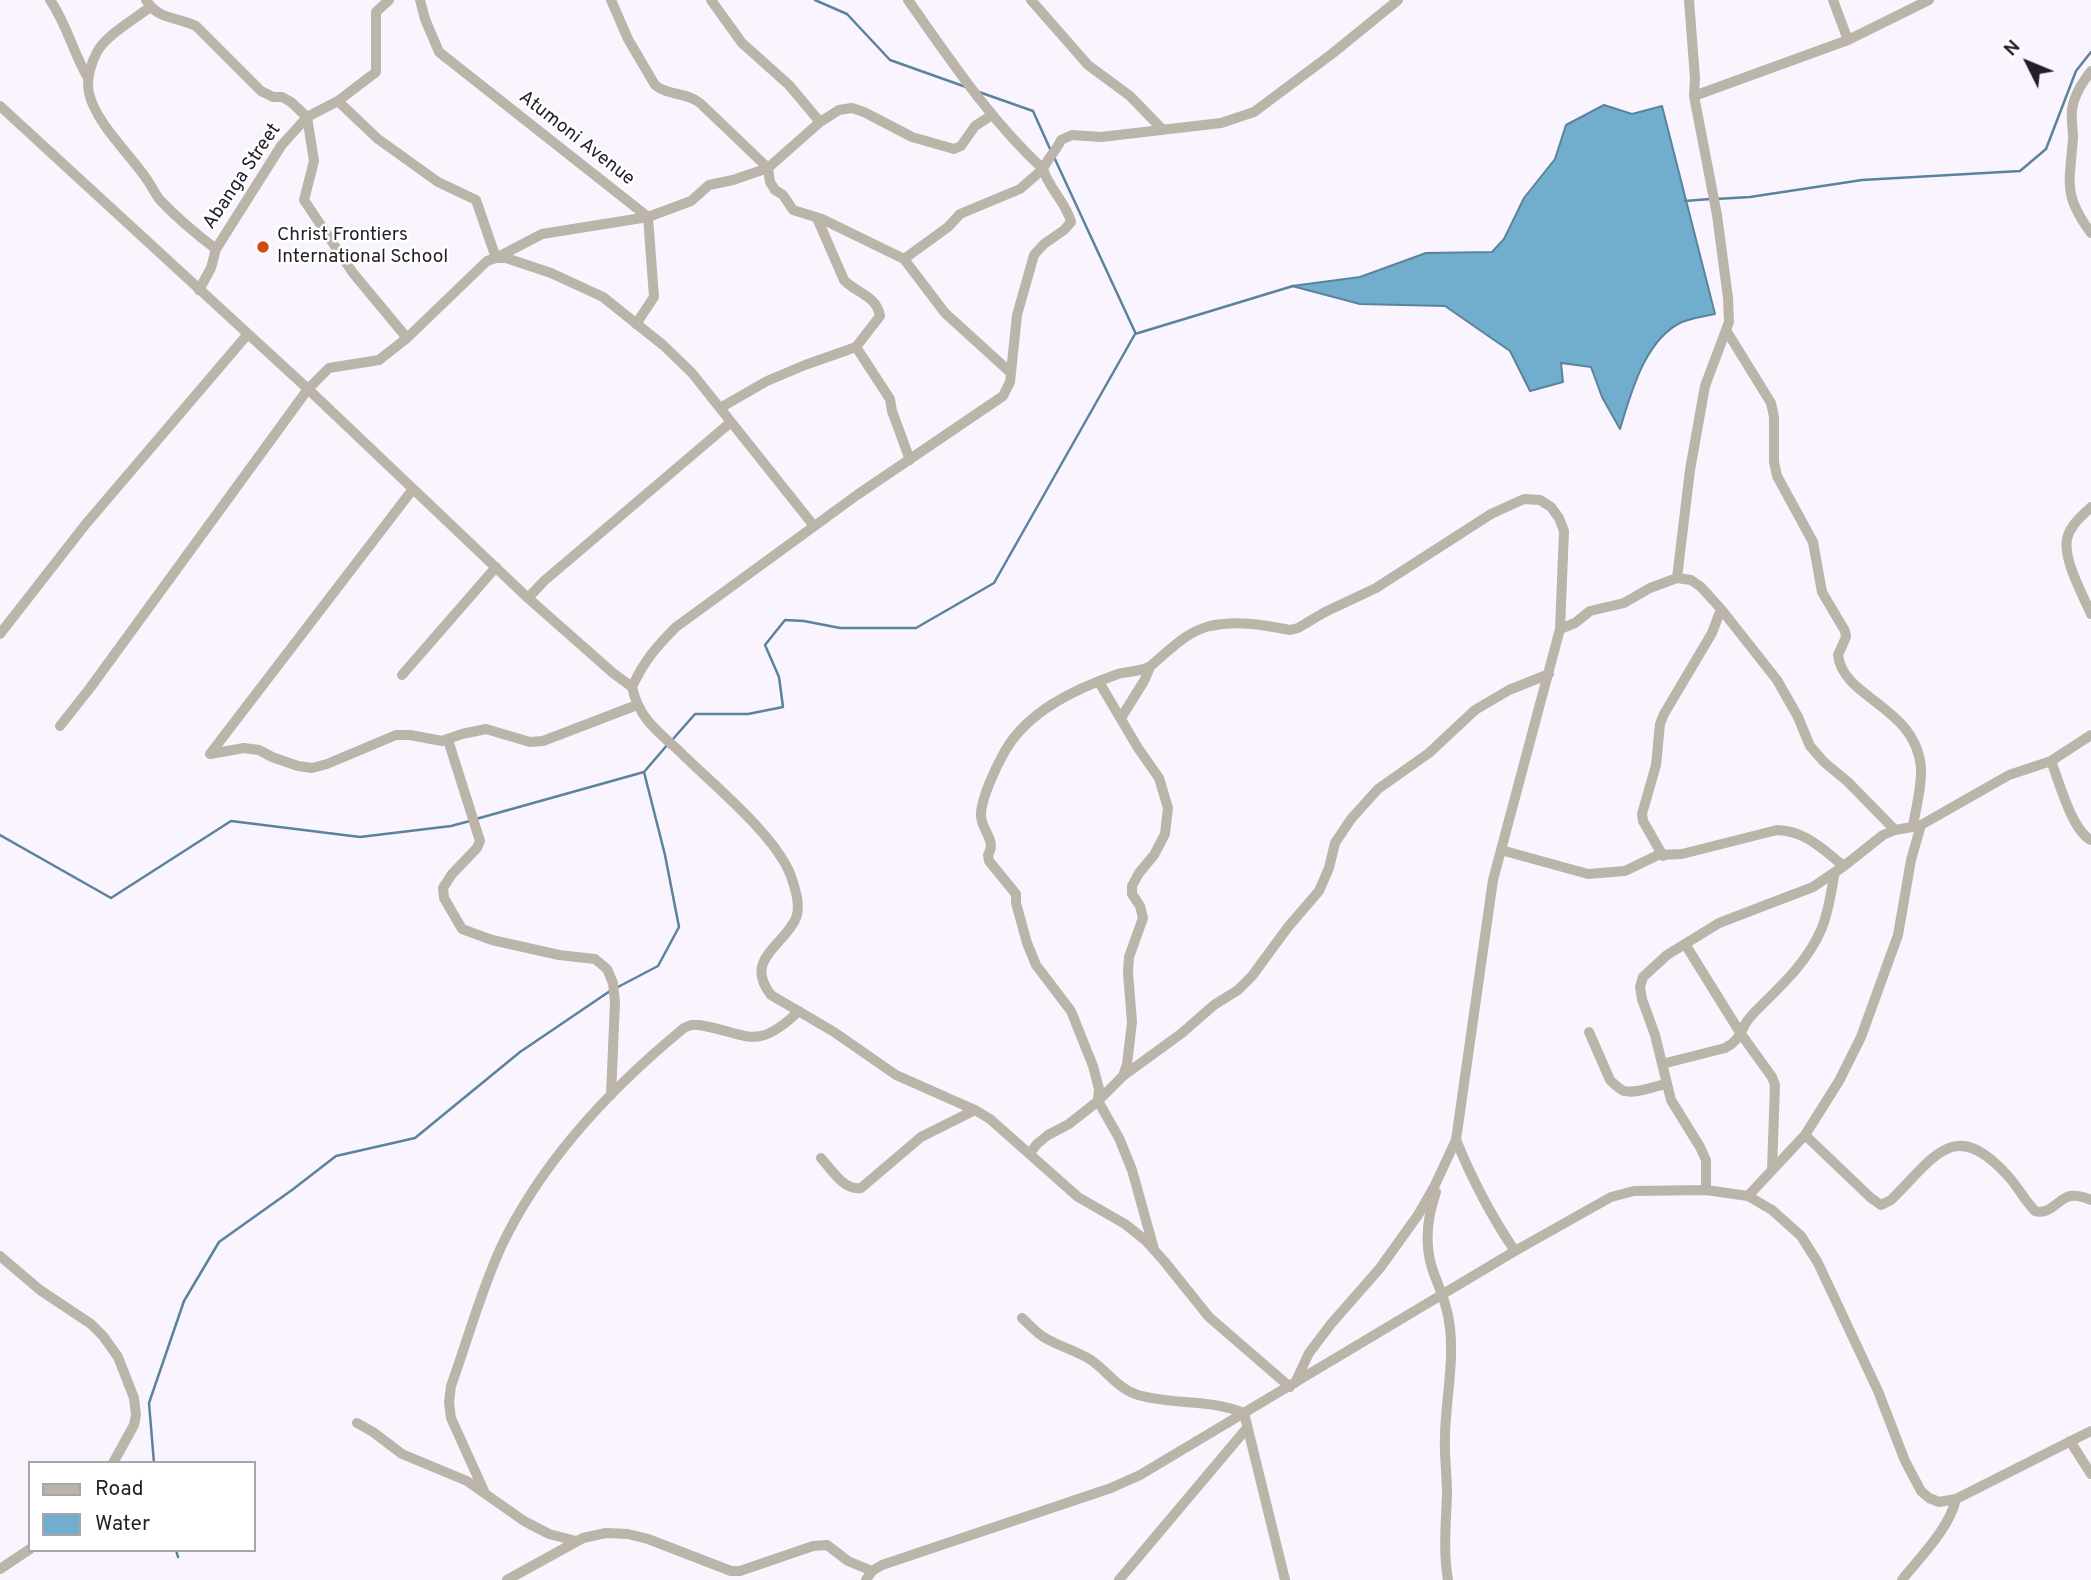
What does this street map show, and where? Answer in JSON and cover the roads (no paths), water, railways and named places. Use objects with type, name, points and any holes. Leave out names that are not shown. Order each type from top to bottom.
[{"type":"street","points":[[50,0],[58,11],[88,78]]},
{"type":"street","name":"Abanga Street","points":[[199,290],[211,268],[216,249],[281,146],[307,117],[338,100],[376,72],[376,12],[390,0]]},
{"type":"street","name":"Atumoni Avenue","points":[[420,0],[439,52],[648,217]]},
{"type":"street","points":[[611,0],[628,39],[655,85],[661,90],[692,97],[768,168],[770,182],[793,210],[817,218],[904,259],[945,313],[1010,372]]},
{"type":"street","points":[[711,0],[742,43],[789,85],[820,122]]},
{"type":"street","points":[[632,687],[643,664],[655,648],[677,627],[814,526],[1003,396],[1008,389],[1017,315],[1034,254],[1065,230],[1071,222],[1069,212],[1047,183],[1043,169],[1021,148],[968,86],[908,0]]},
{"type":"street","points":[[1031,0],[1088,65],[1130,96],[1163,130]]},
{"type":"street","points":[[904,259],[948,227],[960,214],[1020,189],[1043,169],[1062,140],[1072,135],[1101,138],[1221,123],[1254,112],[1334,53],[1398,0]]},
{"type":"street","points":[[1678,578],[1690,470],[1705,386],[1729,322],[1717,215],[1694,96],[1689,0]]},
{"type":"street","points":[[1833,0],[1848,40]]},
{"type":"street","points":[[1694,96],[1848,40],[1929,0]]},
{"type":"street","points":[[216,249],[157,197],[94,106],[89,92],[88,78],[97,51],[148,4],[166,18],[185,20],[196,26],[261,91],[291,102],[307,117],[314,161],[304,200],[353,273],[407,338]]},
{"type":"street","points":[[2091,71],[2079,86],[2072,110],[2073,138],[2069,184],[2072,203],[2091,233]]},
{"type":"street","points":[[338,100],[378,139],[438,182],[476,200],[496,258]]},
{"type":"street","points":[[0,106],[308,389],[528,598],[632,687],[637,705],[650,725],[777,849],[791,876],[798,912],[785,934],[767,953],[762,969],[764,985],[771,995],[834,1032],[896,1075],[990,1119],[1078,1197],[1125,1224],[1154,1249],[1209,1317],[1293,1385]]},
{"type":"street","points":[[60,726],[308,389],[329,368],[379,360],[407,338],[487,261],[542,234],[648,217],[691,201],[709,185],[768,168],[820,122],[839,110],[852,108],[864,112],[912,137],[954,149],[961,146],[975,126],[992,115]]},
{"type":"street","points":[[636,324],[654,297],[648,217]]},
{"type":"street","points":[[720,408],[766,381],[856,347],[880,316],[872,301],[844,280],[817,218]]},
{"type":"street","points":[[496,258],[506,258],[562,278],[603,297],[663,345],[692,373],[814,526]]},
{"type":"street","points":[[1726,330],[1771,403],[1777,476],[1813,542],[1822,592],[1845,631],[1846,637],[1838,655],[1840,666],[1852,682],[1901,721],[1916,745],[1921,766],[1917,826],[1898,935],[1861,1038],[1839,1081],[1805,1135],[1748,1196]]},
{"type":"street","points":[[0,634],[85,525],[247,335]]},
{"type":"street","points":[[856,347],[890,400],[910,460]]},
{"type":"street","points":[[528,598],[544,581],[731,422]]},
{"type":"street","points":[[413,489],[210,754],[244,748],[259,750],[298,766],[313,768],[396,735],[410,735],[435,741],[486,729],[530,742],[543,741],[637,705]]},
{"type":"street","points":[[1121,718],[1150,667],[1189,633],[1237,622],[1290,630],[1298,628],[1376,588],[1491,514],[1524,499],[1540,500],[1551,507],[1559,518],[1564,531],[1560,629],[1501,849],[1487,919],[1456,1140],[1433,1200],[1428,1225],[1428,1247],[1433,1270],[1443,1294],[1450,1326],[1451,1353],[1445,1436],[1445,1563],[1448,1580]]},
{"type":"street","points":[[2091,507],[2073,525],[2067,540],[2069,558],[2078,586],[2091,614]]},
{"type":"street","points":[[402,675],[496,567]]},
{"type":"street","points":[[1560,629],[1575,623],[1590,611],[1623,603],[1650,588],[1678,578],[1691,580],[1721,609],[1777,680],[1798,717],[1810,746],[1895,830]]},
{"type":"street","points":[[1663,856],[1643,821],[1642,814],[1656,765],[1661,724],[1664,714],[1712,633],[1721,609]]},
{"type":"street","points":[[1150,667],[1120,674],[1058,700],[1017,732],[1004,752],[981,814],[983,827],[991,842],[989,861],[1016,894],[1027,943],[1036,965],[1071,1011],[1093,1066],[1100,1089],[1098,1101],[1119,1138],[1132,1170],[1154,1249]]},
{"type":"street","points":[[1030,1153],[1048,1135],[1069,1124],[1123,1076],[1182,1033],[1214,1004],[1238,989],[1252,976],[1319,891],[1329,868],[1335,843],[1351,819],[1378,789],[1429,753],[1475,710],[1509,690],[1549,674]]},
{"type":"street","points":[[1099,682],[1159,778],[1168,808],[1165,834],[1132,887],[1132,894],[1140,906],[1143,918],[1129,957],[1132,1022],[1123,1076]]},
{"type":"street","points":[[1706,1190],[1706,1160],[1671,1100],[1640,988],[1643,977],[1667,955],[1719,923],[1803,891],[1840,869],[1882,835],[1917,826],[2009,775],[2050,761],[2091,735]]},
{"type":"street","points":[[448,740],[481,841],[443,887],[444,898],[462,929],[492,940],[559,955],[595,959],[607,969],[614,983],[615,1002],[611,1095]]},
{"type":"street","points":[[2050,761],[2074,820],[2086,838],[2091,840]]},
{"type":"street","points":[[1501,849],[1588,874],[1625,871],[1658,855],[1682,854],[1777,830],[1792,831],[1807,838],[1840,869]]},
{"type":"street","points":[[1662,1064],[1733,1044],[1749,1018],[1797,970],[1821,932],[1840,869]]},
{"type":"street","points":[[1685,944],[1741,1034],[1772,1077],[1775,1085],[1772,1170]]},
{"type":"street","points":[[484,1491],[451,1418],[451,1386],[495,1262],[536,1186],[562,1150],[611,1095],[684,1028],[699,1025],[746,1038],[758,1038],[778,1028],[799,1011]]},
{"type":"street","points":[[1589,1032],[1610,1080],[1616,1086],[1624,1091],[1633,1091],[1666,1084]]},
{"type":"street","points":[[821,1158],[846,1184],[856,1189],[861,1188],[921,1137],[975,1110]]},
{"type":"street","points":[[1805,1135],[1881,1205],[1891,1200],[1941,1150],[1954,1145],[1979,1150],[1992,1159],[2011,1178],[2035,1211],[2040,1213],[2069,1196],[2091,1199]]},
{"type":"street","points":[[1456,1140],[1477,1189],[1515,1251]]},
{"type":"street","points":[[1293,1385],[1309,1353],[1380,1268],[1418,1215],[1446,1163]]},
{"type":"street","points":[[507,1580],[518,1577],[576,1541],[606,1533],[628,1534],[671,1546],[721,1568],[740,1572],[813,1546],[827,1545],[869,1575],[882,1565],[1111,1488],[1140,1475],[1515,1251],[1611,1196],[1634,1191],[1706,1190],[1748,1196],[1772,1210],[1801,1237],[1818,1263],[1878,1391],[1905,1461],[1921,1492],[1929,1498],[1939,1502],[1956,1499],[2091,1432]]},
{"type":"street","points":[[0,1256],[40,1290],[91,1324],[118,1357],[134,1398],[136,1415],[134,1425],[114,1461]]},
{"type":"street","points":[[1022,1318],[1043,1338],[1082,1354],[1095,1362],[1122,1388],[1138,1395],[1196,1404],[1226,1405],[1244,1413]]},
{"type":"street","points":[[1244,1413],[1284,1580]]},
{"type":"street","points":[[356,1423],[373,1432],[401,1454],[467,1481],[524,1521],[549,1534],[576,1541]]},
{"type":"street","points":[[1119,1580],[1247,1428]]},
{"type":"street","points":[[2070,1441],[2091,1475]]},
{"type":"street","points":[[1902,1580],[1935,1539],[1953,1511],[1956,1499]]},
{"type":"street","points":[[0,1569],[28,1550]]},
{"type":"water","points":[[1604,105],[1632,114],[1662,106],[1715,314],[1682,322],[1658,341],[1641,368],[1620,429],[1602,397],[1591,367],[1561,363],[1563,382],[1530,391],[1510,351],[1445,306],[1360,304],[1292,286],[1360,277],[1426,253],[1492,252],[1504,239],[1524,198],[1555,159],[1566,125]]},
{"type":"waterway","points":[[815,0],[847,14],[890,60],[966,87]]},
{"type":"waterway","points":[[1716,199],[1750,197],[1862,180],[2020,171],[2046,149],[2076,71],[2091,52]]},
{"type":"waterway","points":[[979,92],[1033,111],[1051,151]]},
{"type":"waterway","points":[[1054,157],[1135,332]]},
{"type":"waterway","points":[[1685,201],[1710,199]]},
{"type":"waterway","points":[[673,739],[695,714],[748,714],[783,707],[779,677],[765,645],[785,620],[840,628],[916,628],[994,583],[1135,334],[1293,286]]},
{"type":"waterway","points":[[616,988],[658,966],[679,927],[665,855],[644,772],[668,744]]},
{"type":"waterway","points":[[476,819],[644,772]]},
{"type":"waterway","points":[[0,835],[111,898],[231,821],[360,837],[451,826],[470,821]]},
{"type":"waterway","points":[[154,1461],[149,1403],[184,1301],[219,1242],[336,1156],[415,1138],[520,1052],[610,991]]},
{"type":"waterway","points":[[177,1552],[178,1557]]},
{"type":"place","name":"Christ Frontiers International School","points":[[263,247]]}]
